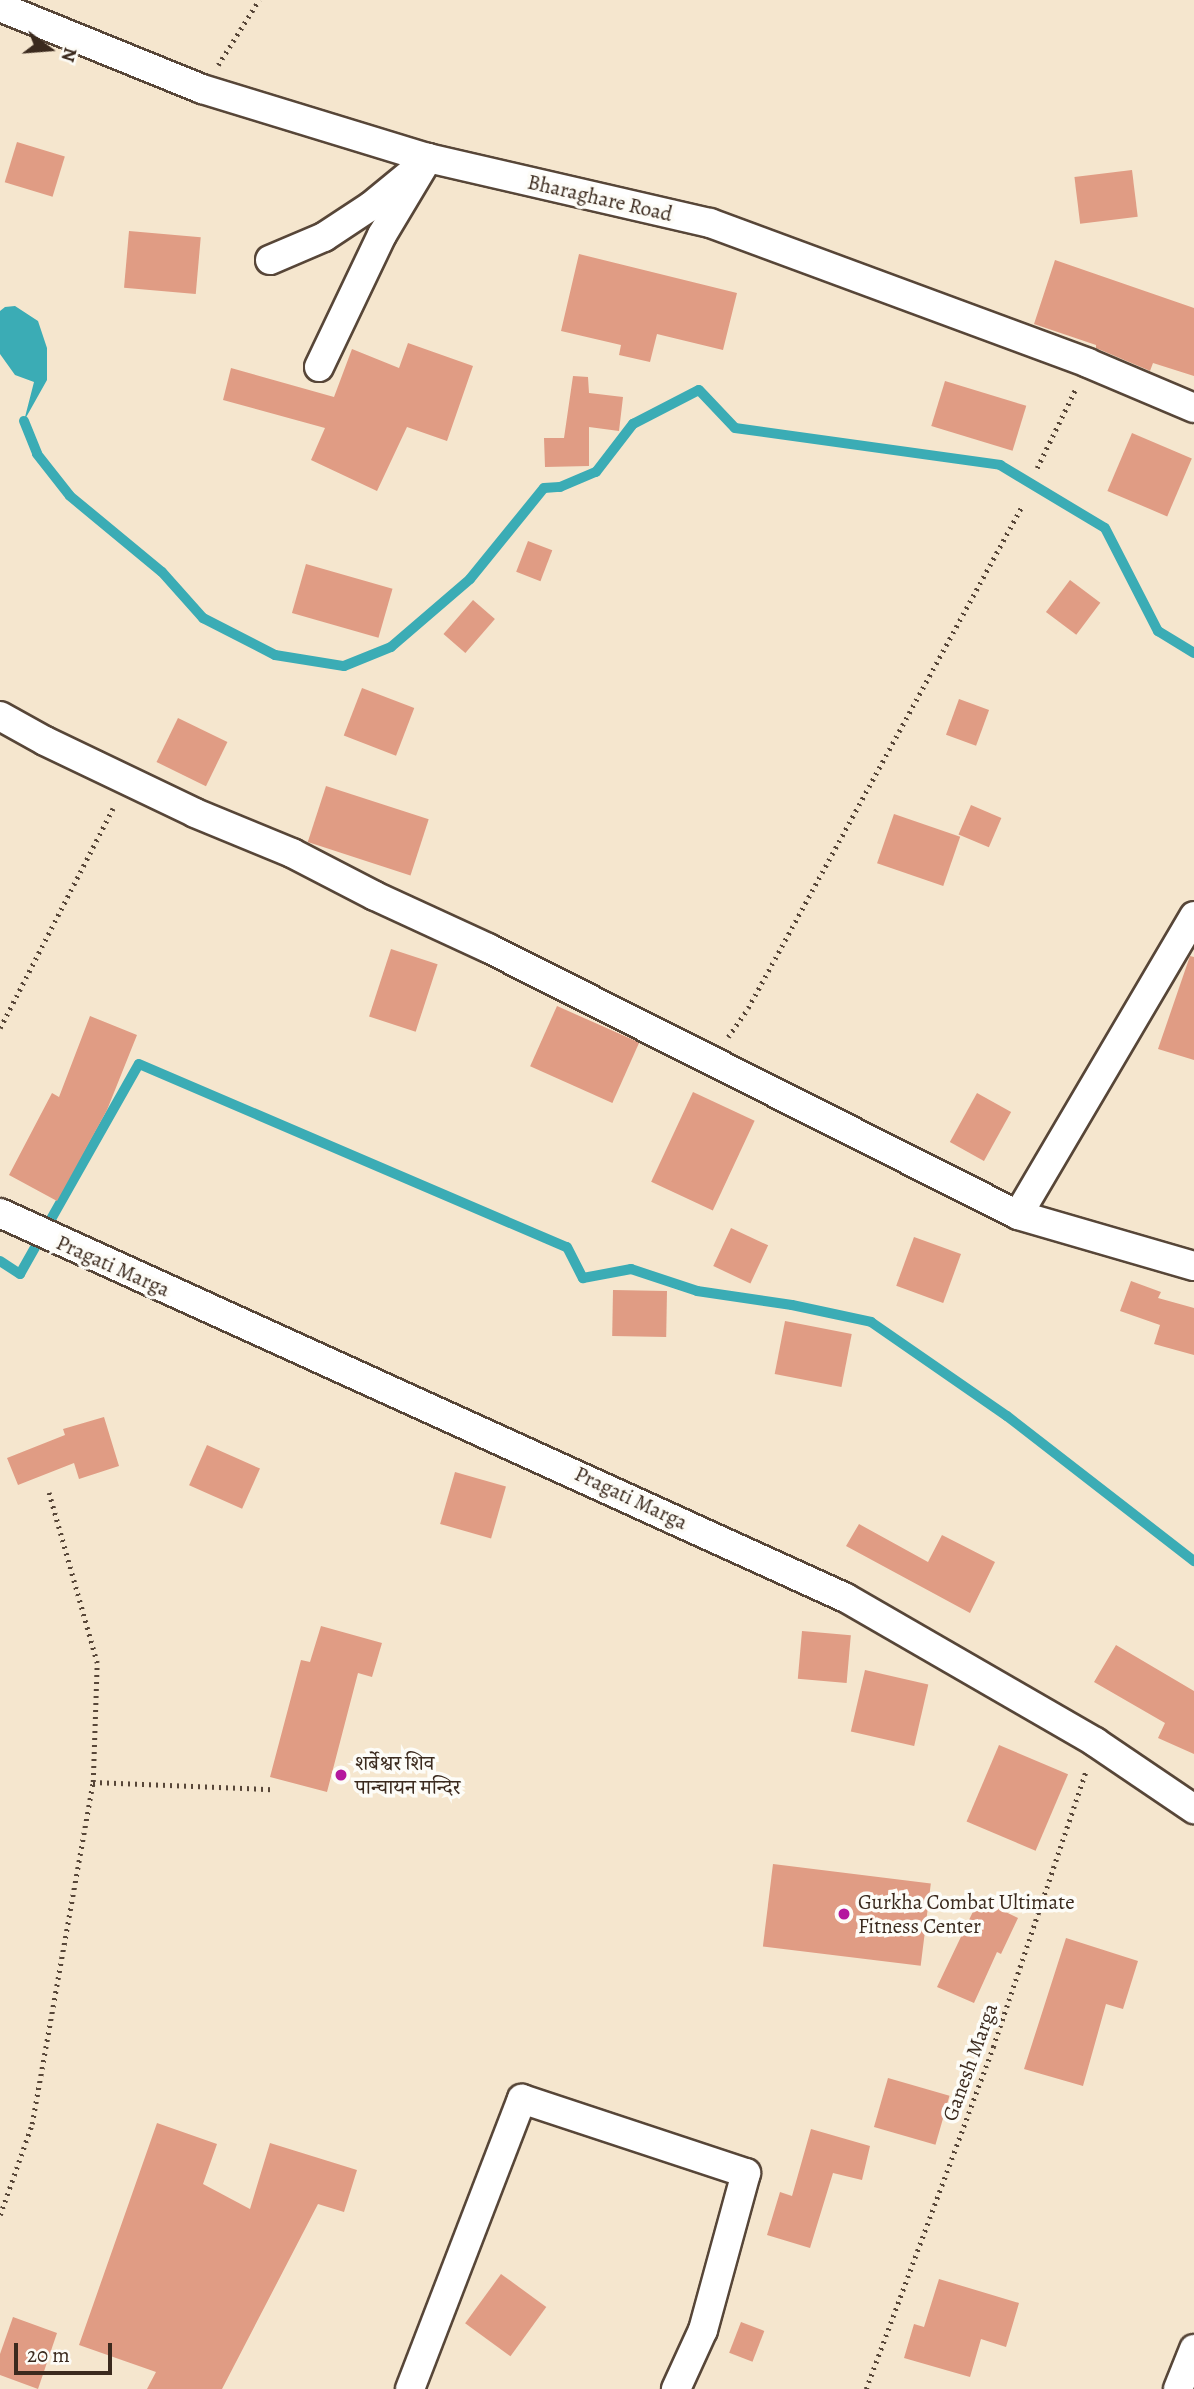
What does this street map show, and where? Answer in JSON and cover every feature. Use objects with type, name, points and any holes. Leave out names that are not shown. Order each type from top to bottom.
[{"type":"street","name":"Bharaghare Road","points":[[0,7],[202,89],[428,159],[710,223],[1088,363],[1194,408]]},
{"type":"street","points":[[270,260],[324,237],[371,206],[428,159]]},
{"type":"street","points":[[319,367],[382,235],[428,159]]},
{"type":"street","points":[[0,716],[44,741],[195,813],[292,853],[712,1060],[1018,1215],[1194,1266]]},
{"type":"street","points":[[1018,1215],[1194,915]]},
{"type":"street","name":"Pragati Marga","points":[[0,1213],[42,1235],[495,1436],[846,1598],[1095,1742],[1194,1809]]},
{"type":"street","points":[[410,2389],[522,2099],[746,2173],[703,2330],[677,2389]]},
{"type":"street","points":[[1178,2389],[1194,2349]]},
{"type":"path","points":[[202,89],[258,0]]},
{"type":"path","points":[[1037,468],[1088,363]]},
{"type":"path","points":[[712,1060],[748,1008],[1022,506]]},
{"type":"path","points":[[0,1028],[127,780]]},
{"type":"path","points":[[0,2215],[32,2124],[93,1782],[97,1663],[50,1493]]},
{"type":"path","name":"Ganesh Marga","points":[[866,2389],[993,2047],[1095,1742]]},
{"type":"path","points":[[93,1782],[271,1789]]},
{"type":"water","points":[[15,306],[38,321],[47,348],[47,380],[24,421],[34,382],[15,375],[0,354],[0,311],[5,307]]},
{"type":"building","points":[[17,142],[65,157],[53,197],[5,182]]},
{"type":"building","points":[[1132,170],[1138,217],[1080,224],[1074,177]]},
{"type":"building","points":[[129,231],[201,237],[196,294],[124,288]]},
{"type":"building","points":[[579,254],[737,293],[723,350],[657,334],[650,362],[619,355],[621,345],[561,331]]},
{"type":"building","points":[[1055,260],[1194,308],[1194,376],[1153,363],[1150,371],[1096,348],[1096,345],[1034,324]]},
{"type":"building","points":[[408,343],[473,366],[447,441],[407,427],[377,491],[311,460],[325,428],[223,400],[231,368],[334,397],[352,349],[399,368]]},
{"type":"building","points":[[573,376],[588,377],[589,393],[623,397],[619,431],[589,427],[589,466],[545,467],[544,438],[564,438]]},
{"type":"building","points":[[945,381],[1026,406],[1013,451],[931,426]]},
{"type":"building","points":[[1132,433],[1192,458],[1167,516],[1107,491]]},
{"type":"building","points":[[528,541],[552,550],[540,581],[516,572]]},
{"type":"building","points":[[306,564],[393,589],[378,638],[292,613]]},
{"type":"building","points":[[1070,580],[1100,603],[1076,635],[1046,612]]},
{"type":"building","points":[[473,600],[495,619],[465,653],[443,634]]},
{"type":"building","points":[[362,688],[414,708],[396,756],[344,736]]},
{"type":"building","points":[[959,699],[989,710],[976,746],[946,735]]},
{"type":"building","points":[[178,718],[227,742],[206,786],[157,762]]},
{"type":"building","points":[[326,786],[429,819],[410,875],[308,842]]},
{"type":"building","points":[[971,805],[1001,818],[989,847],[958,834]]},
{"type":"building","points":[[894,814],[960,837],[943,886],[877,863]]},
{"type":"building","points":[[391,949],[438,964],[416,1032],[369,1017]]},
{"type":"building","points":[[1190,956],[1194,957],[1194,1060],[1158,1049]]},
{"type":"building","points":[[557,1006],[639,1043],[612,1103],[530,1066]]},
{"type":"building","points":[[90,1016],[137,1035],[107,1110],[57,1201],[9,1175],[52,1093],[59,1097]]},
{"type":"building","points":[[693,1092],[755,1121],[713,1210],[651,1182]]},
{"type":"building","points":[[977,1093],[1011,1112],[984,1161],[950,1142]]},
{"type":"building","points":[[731,1228],[768,1245],[750,1283],[713,1266]]},
{"type":"building","points":[[914,1237],[961,1254],[943,1303],[896,1286]]},
{"type":"building","points":[[1131,1281],[1161,1292],[1158,1298],[1194,1308],[1194,1355],[1154,1344],[1160,1325],[1120,1311]]},
{"type":"building","points":[[613,1290],[667,1291],[666,1337],[612,1336]]},
{"type":"building","points":[[785,1321],[852,1334],[841,1387],[775,1374]]},
{"type":"building","points":[[104,1417],[119,1466],[79,1479],[74,1463],[18,1485],[7,1458],[65,1435],[63,1429]]},
{"type":"building","points":[[207,1445],[260,1469],[242,1509],[189,1485]]},
{"type":"building","points":[[455,1472],[506,1487],[491,1539],[440,1524]]},
{"type":"building","points":[[859,1524],[928,1562],[942,1535],[995,1562],[970,1613],[846,1546]]},
{"type":"building","points":[[321,1626],[382,1643],[372,1677],[358,1673],[327,1792],[270,1777],[301,1660],[310,1662]]},
{"type":"building","points":[[802,1631],[851,1635],[847,1683],[798,1679]]},
{"type":"building","points":[[1116,1645],[1194,1691],[1194,1754],[1158,1738],[1165,1723],[1094,1682]]},
{"type":"building","points":[[865,1670],[928,1685],[914,1746],[851,1731]]},
{"type":"building","points":[[999,1745],[1068,1774],[1036,1851],[967,1821]]},
{"type":"building","name":"Gurkha Combat Ultimate Fitness Center","points":[[773,1864],[931,1883],[921,1966],[763,1946]]},
{"type":"building","points":[[979,1899],[1018,1918],[1001,1954],[997,1952],[974,2003],[937,1987]]},
{"type":"building","points":[[1066,1938],[1138,1961],[1123,2009],[1106,2004],[1083,2086],[1024,2069]]},
{"type":"building","points":[[888,2078],[950,2096],[935,2145],[874,2127]]},
{"type":"building","points":[[157,2123],[217,2144],[203,2184],[250,2209],[270,2143],[357,2170],[344,2212],[318,2204],[222,2389],[147,2389],[156,2372],[79,2345]]},
{"type":"building","points":[[811,2129],[870,2146],[862,2180],[833,2173],[810,2248],[767,2235],[780,2192],[792,2196]]},
{"type":"building","points":[[501,2274],[546,2307],[510,2356],[465,2323]]},
{"type":"building","points":[[939,2279],[1019,2303],[1006,2347],[981,2339],[970,2377],[904,2358],[914,2324],[924,2327]]},
{"type":"building","points":[[13,2317],[57,2333],[38,2389],[0,2375],[0,2354]]},
{"type":"building","points":[[741,2322],[764,2331],[753,2362],[729,2353]]},
{"type":"waterway","points":[[24,421],[37,454],[70,496],[162,572],[203,618],[275,655],[344,666],[391,647],[470,579],[544,488],[560,487],[596,472],[633,424],[699,390],[735,428],[1000,465],[1105,528],[1158,631],[1194,653]]},
{"type":"waterway","points":[[0,1261],[20,1274],[139,1064],[567,1247],[583,1278],[631,1269],[697,1291],[792,1305],[871,1322],[1007,1416],[1194,1561]]},
{"type":"place","name":"शर्बेश्वर शिव पान्चायन मन्दिर","points":[[341,1775]]},
{"type":"place","name":"Gurkha Combat Ultimate Fitness Center","points":[[844,1914]]}]
